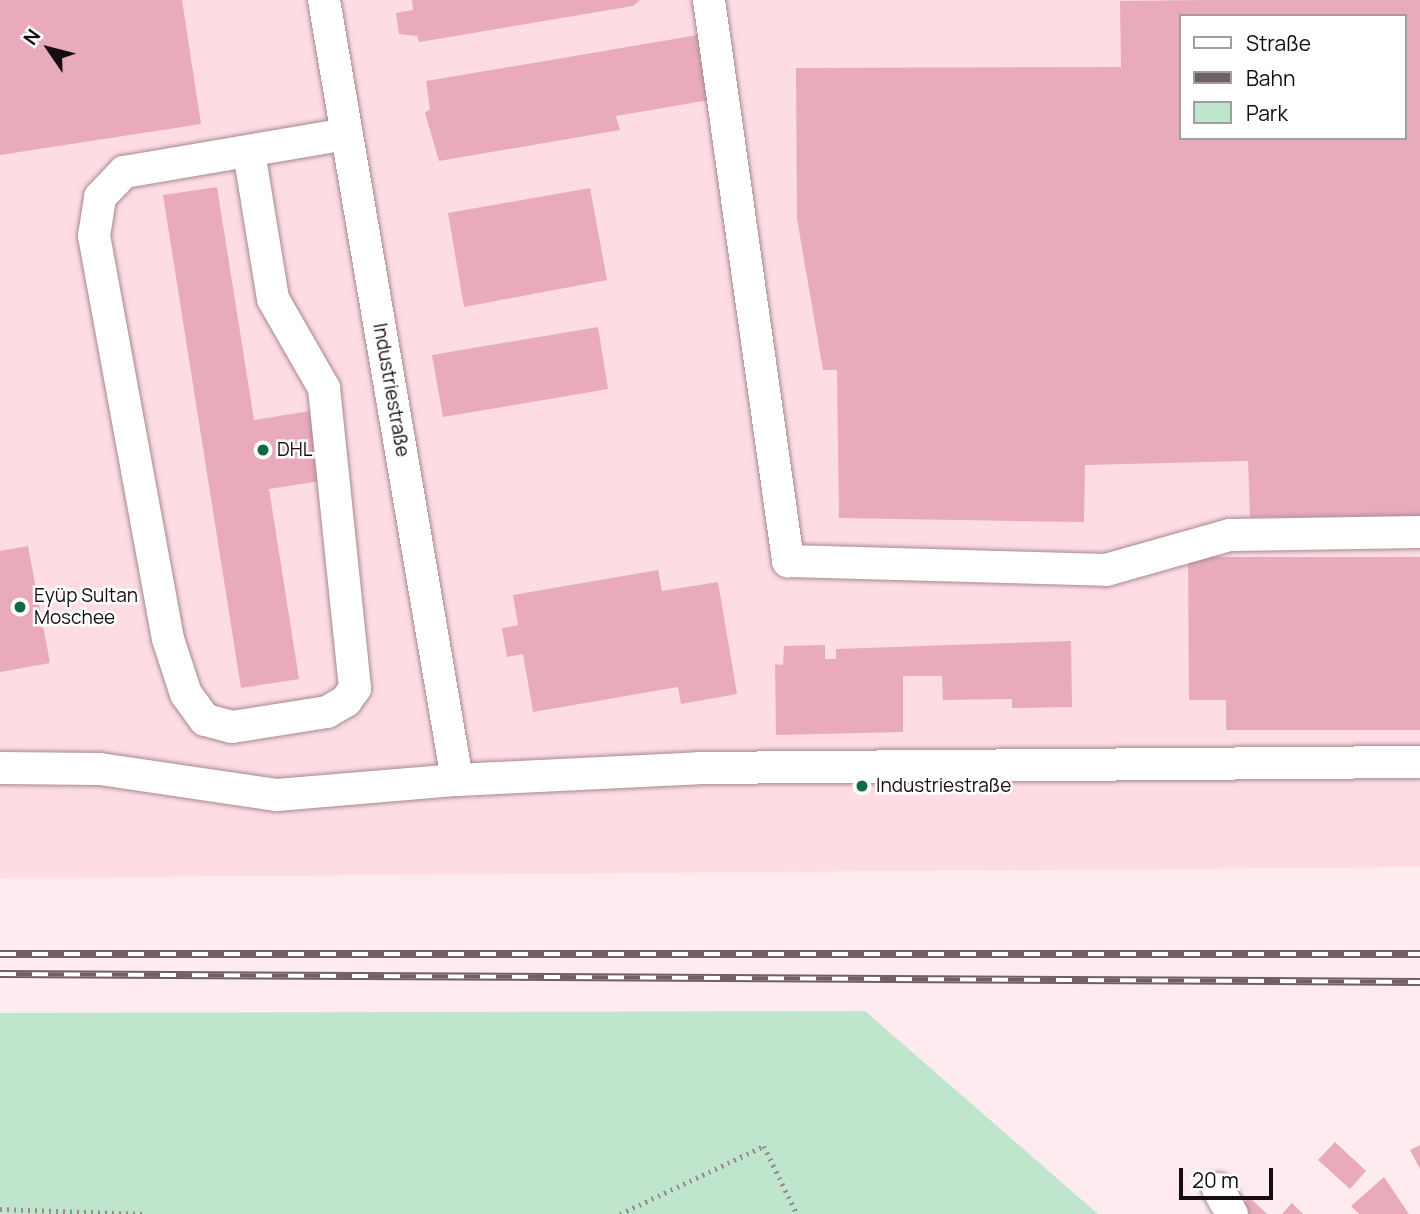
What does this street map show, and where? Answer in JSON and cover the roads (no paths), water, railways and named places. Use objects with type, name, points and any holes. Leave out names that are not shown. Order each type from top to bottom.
[{"type":"street","name":"Industriestraße","points":[[324,0],[457,780]]},
{"type":"street","points":[[709,0],[788,561],[1106,570],[1230,535],[1420,532]]},
{"type":"street","points":[[249,152],[273,299],[324,388],[355,688],[346,701],[327,712],[232,727],[205,720],[186,694],[168,639],[94,236],[100,197],[124,172],[347,134]]},
{"type":"street","points":[[0,768],[100,769],[276,795],[457,780],[699,768],[1420,762]]},
{"type":"railway","points":[[0,954],[1420,954]]},
{"type":"railway","points":[[0,974],[1420,982]]},
{"type":"place","name":"DHL","points":[[263,450]]},
{"type":"place","name":"Eyüp Sultan Moschee","points":[[20,607]]},
{"type":"place","name":"Industriestraße","points":[[862,786]]}]
